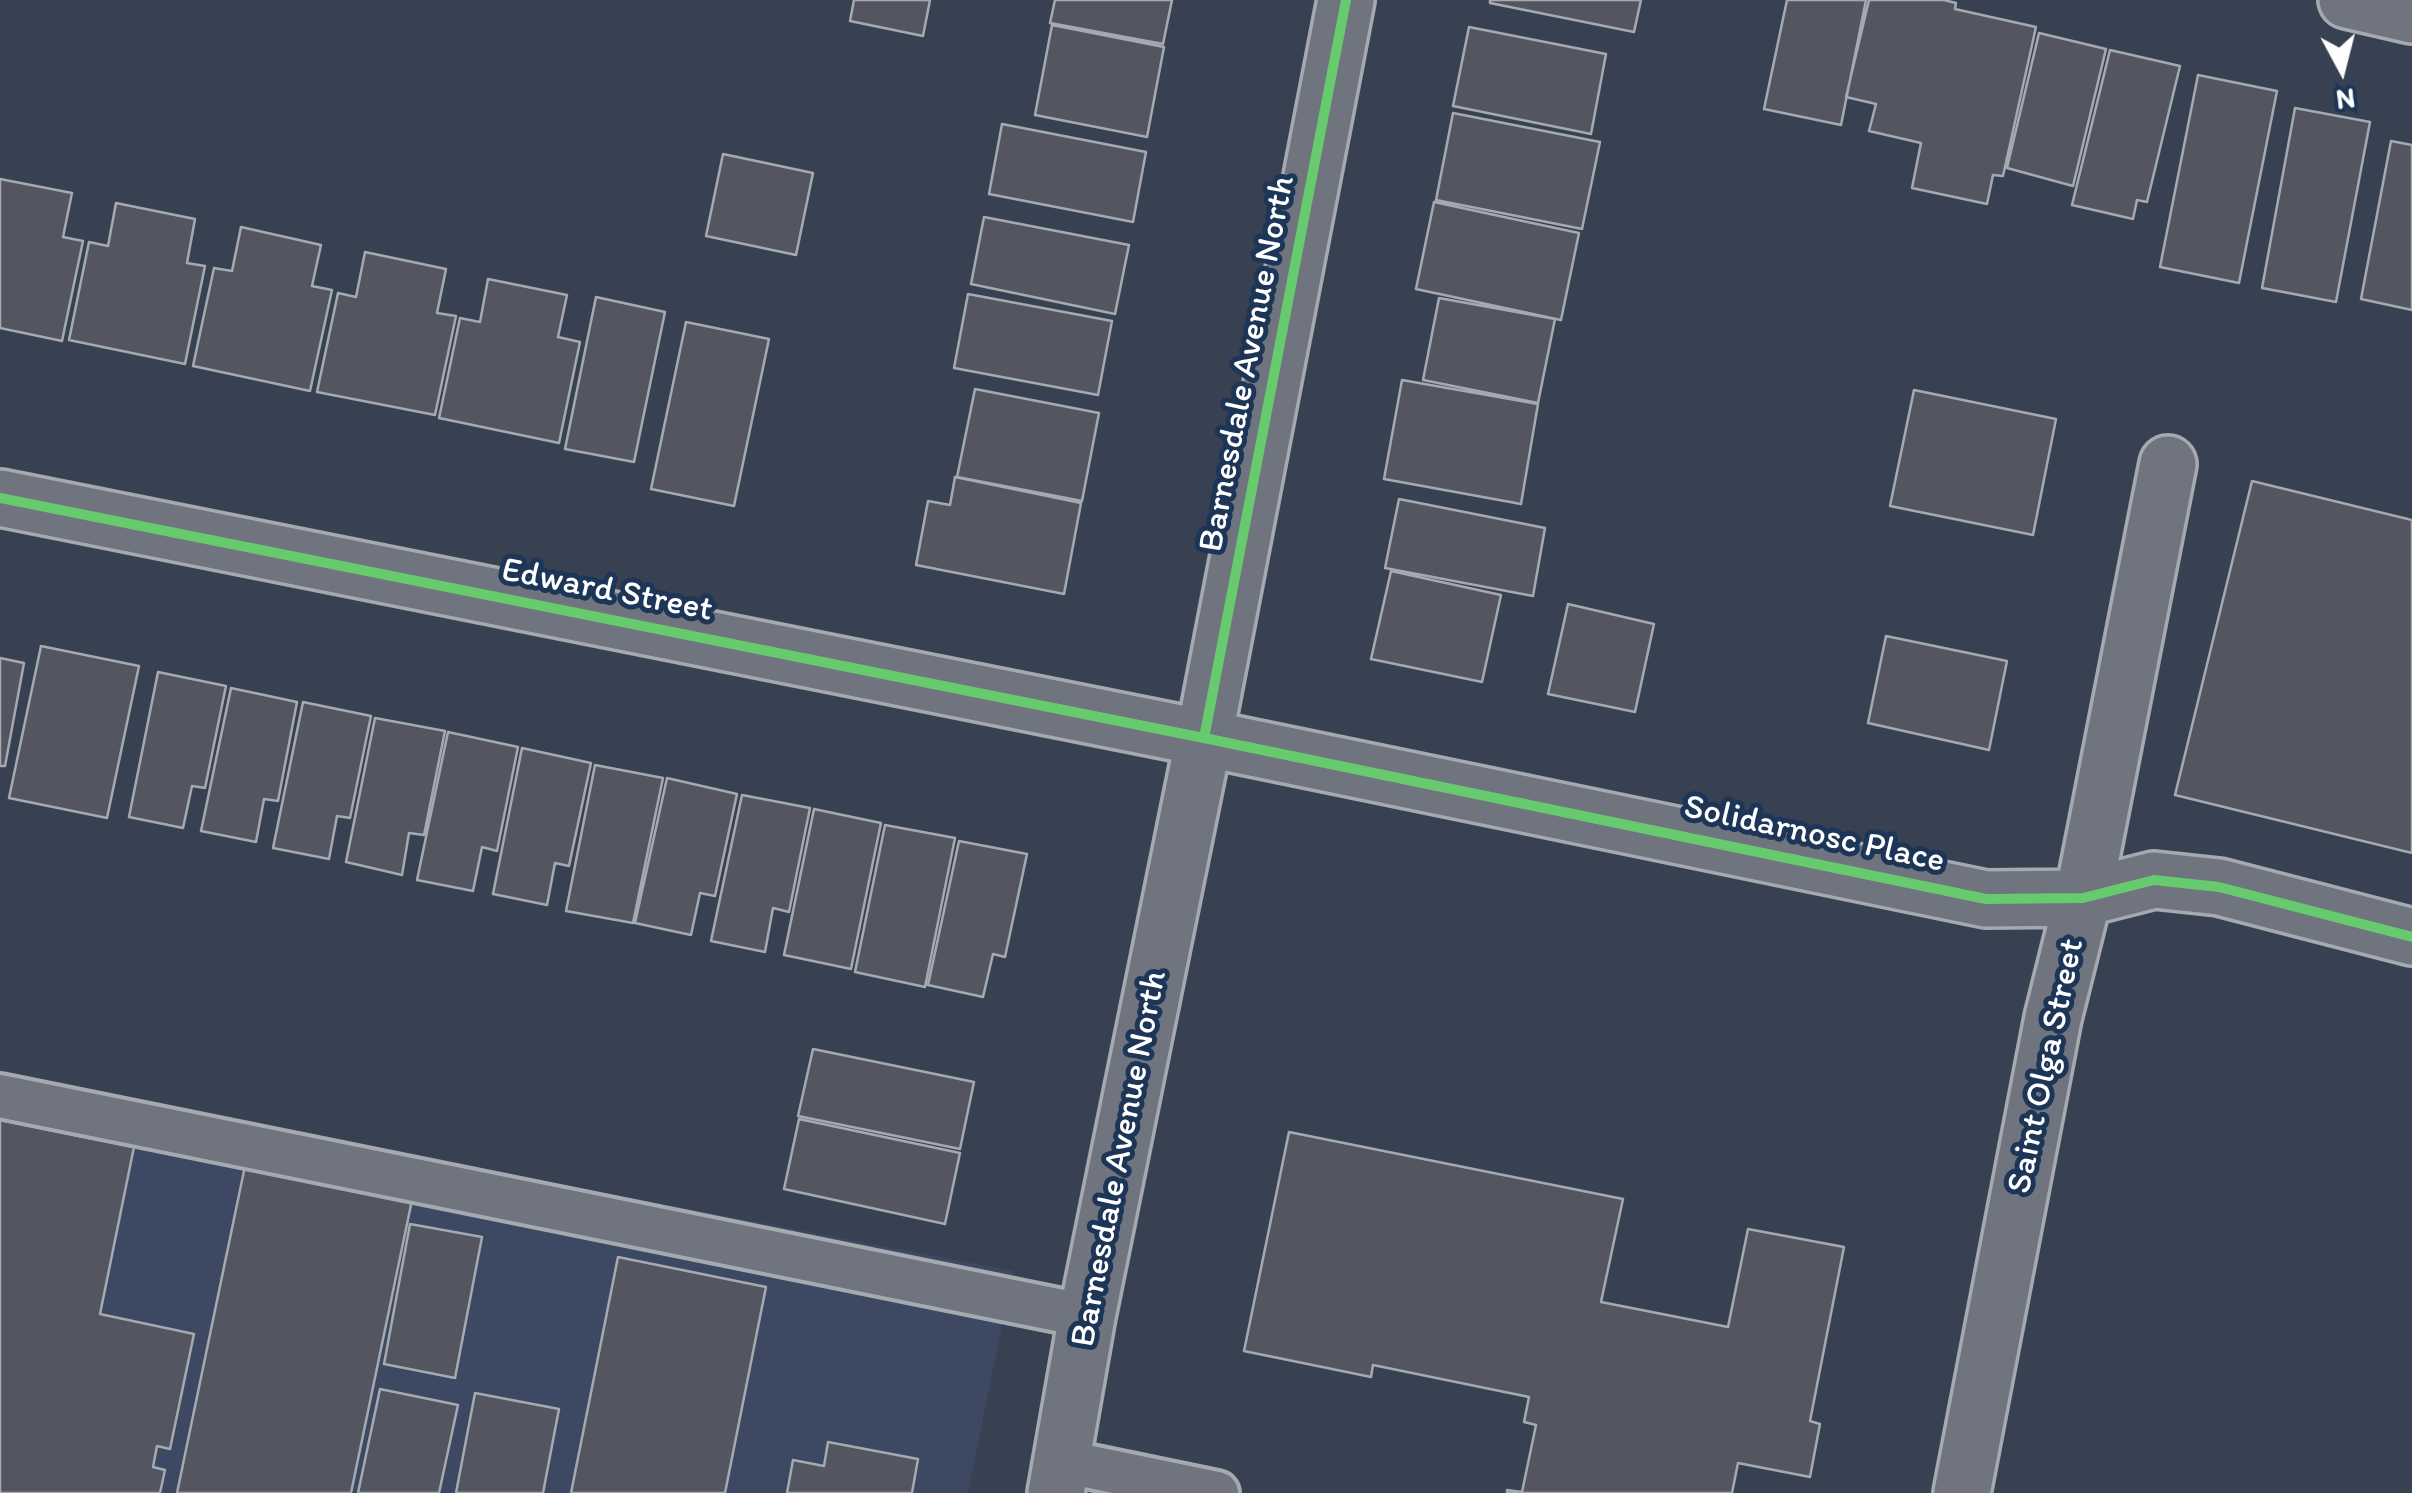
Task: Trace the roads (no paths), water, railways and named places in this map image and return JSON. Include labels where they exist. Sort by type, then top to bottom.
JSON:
[{"type":"street","name":"Barnesdale Avenue North","points":[[1059,1477],[1087,1316],[1204,738],[1346,0]]},
{"type":"street","points":[[2347,0],[2412,15]]},
{"type":"street","name":"Saint Olga Street","points":[[1962,1493],[2053,1018],[2083,898],[2168,464]]},
{"type":"street","name":"Edward Street","points":[[0,498],[1204,738]]},
{"type":"street","name":"Solidarnosc Place","points":[[1204,738],[1986,899],[2083,898],[2154,880],[2219,887],[2412,937]]},
{"type":"lane","points":[[0,1096],[1087,1316]]},
{"type":"lane","points":[[1059,1477],[1216,1493]]}]
